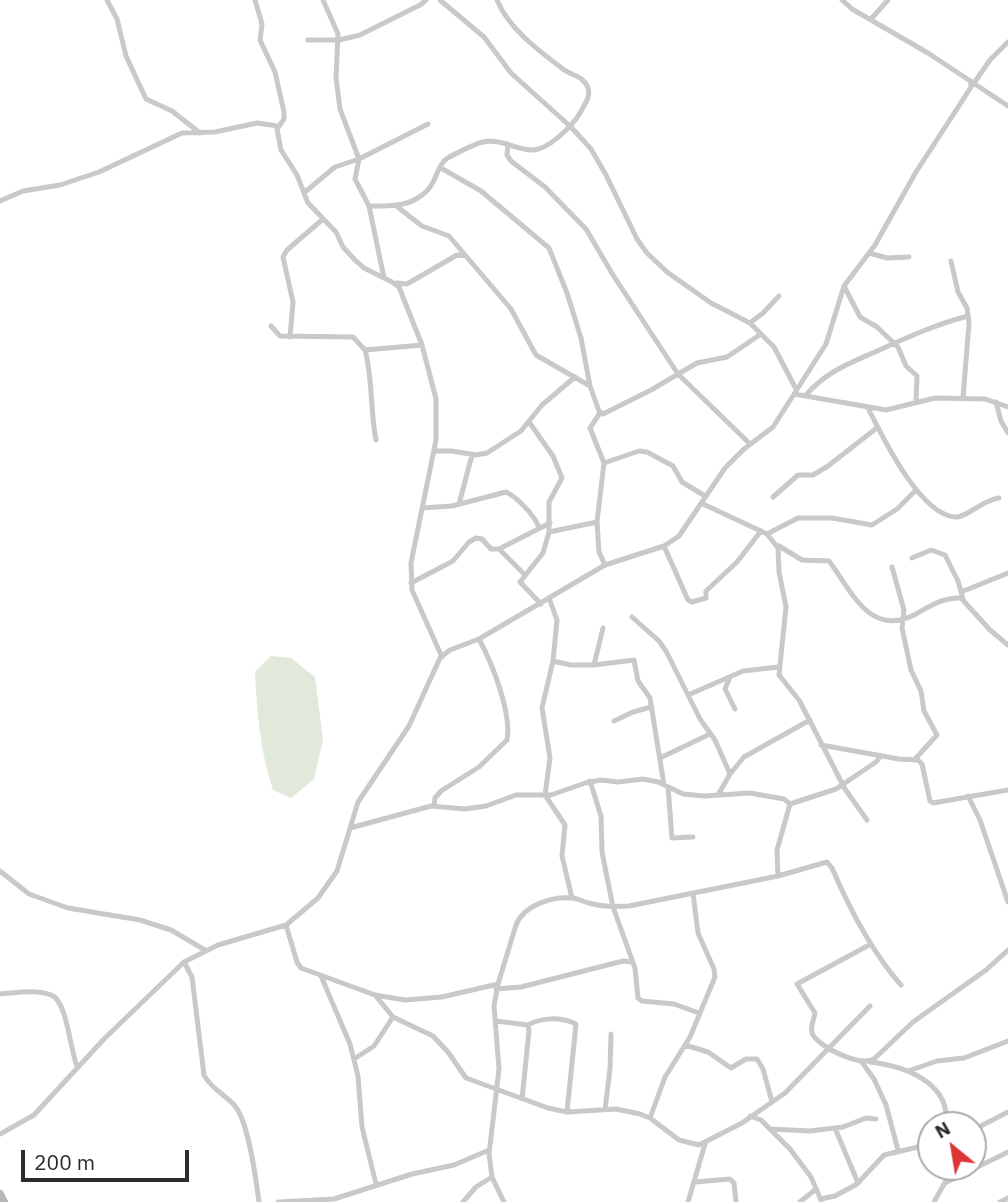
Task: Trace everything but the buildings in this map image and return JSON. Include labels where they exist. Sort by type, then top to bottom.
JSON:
[{"type":"street","points":[[107,0],[117,19],[126,56],[146,99],[172,111],[200,133]]},
{"type":"street","points":[[255,0],[262,24],[260,40],[275,72],[284,112],[284,119],[278,126],[281,150],[305,192],[308,203],[336,232],[343,247],[364,268],[392,282],[402,292],[422,345],[436,399],[435,451],[411,563],[411,583],[442,657]]},
{"type":"street","points":[[323,0],[337,28],[339,40],[336,78],[340,109],[359,159],[355,179],[369,206],[384,278]]},
{"type":"street","points":[[308,40],[339,40],[374,29],[426,0]]},
{"type":"street","points":[[440,0],[484,37],[511,73],[571,127],[597,159],[636,239],[648,254],[667,272],[710,303],[750,323],[774,347],[795,392],[891,410],[929,399],[963,398],[996,402],[1008,407]]},
{"type":"street","points":[[369,206],[395,205],[415,200],[435,182],[447,159],[483,142],[534,150],[571,127],[589,97],[587,85],[534,47],[504,13],[497,0]]},
{"type":"street","points":[[842,0],[852,9],[1007,104]]},
{"type":"street","points":[[871,19],[888,0]]},
{"type":"street","points":[[0,1134],[34,1115],[77,1066],[184,962],[205,950],[286,925],[318,898],[331,881],[342,856],[358,802],[409,726],[435,666],[442,657],[450,650],[479,639],[605,565],[664,546],[679,536],[725,468],[773,427],[826,344],[844,286],[869,253],[972,82],[1008,42]]},
{"type":"street","points":[[0,201],[23,191],[60,185],[100,172],[182,133],[200,133],[257,123],[278,126]]},
{"type":"street","points":[[305,192],[335,167],[359,159],[428,124]]},
{"type":"street","points":[[508,144],[507,155],[511,161],[545,187],[586,229],[678,374],[750,444]]},
{"type":"street","points":[[441,168],[481,191],[549,248],[572,308],[590,386],[600,412]]},
{"type":"street","points":[[395,205],[422,226],[449,236],[504,300],[536,355],[556,369],[590,386]]},
{"type":"street","points":[[290,338],[293,302],[283,257],[287,250],[323,219]]},
{"type":"street","points":[[869,253],[887,258],[909,257]]},
{"type":"street","points":[[402,292],[407,284],[453,256],[466,256]]},
{"type":"street","points":[[951,261],[958,292],[967,308],[968,316],[969,336],[963,398]]},
{"type":"street","points":[[392,282],[407,284]]},
{"type":"street","points":[[844,286],[861,319],[877,327],[894,342],[901,351],[906,366],[917,376],[916,402]]},
{"type":"street","points":[[750,323],[764,313],[779,296]]},
{"type":"street","points":[[805,396],[822,377],[929,327],[968,316]]},
{"type":"street","points":[[271,326],[278,336],[290,338],[356,339],[365,350],[373,395],[371,415],[376,440]]},
{"type":"street","points":[[600,412],[604,414],[615,409],[707,359],[727,357],[761,334]]},
{"type":"street","points":[[365,350],[422,345]]},
{"type":"street","points":[[435,451],[472,455],[492,450],[515,436],[542,405],[575,377]]},
{"type":"street","points":[[996,402],[1000,421],[1008,433]]},
{"type":"street","points":[[869,408],[905,476],[927,502],[954,517],[968,513],[986,500],[999,498]]},
{"type":"street","points":[[600,412],[590,428],[604,463],[597,522],[599,552],[605,565]]},
{"type":"street","points":[[528,422],[538,432],[562,476],[549,502],[550,523],[543,554],[520,584],[541,604]]},
{"type":"street","points":[[773,497],[798,475],[813,475],[878,428]]},
{"type":"street","points":[[604,463],[639,451],[647,452],[673,466],[682,482],[705,496]]},
{"type":"street","points":[[459,504],[472,455]]},
{"type":"street","points":[[664,546],[688,600],[692,602],[706,598],[706,591],[764,532],[799,518],[832,518],[872,525],[897,509],[916,490]]},
{"type":"street","points":[[422,508],[459,504],[507,493],[513,495],[517,502],[534,515],[539,527]]},
{"type":"street","points":[[701,503],[764,532],[776,544],[802,560],[829,561],[846,589],[874,616],[884,620],[904,619],[931,605],[962,596],[1008,573]]},
{"type":"street","points":[[549,531],[597,522]]},
{"type":"street","points":[[411,583],[453,561],[469,542],[476,538],[482,539],[491,549],[499,549],[550,523]]},
{"type":"street","points":[[776,544],[780,552],[779,572],[786,607],[778,667],[780,677],[799,700],[843,785],[867,820]]},
{"type":"street","points":[[499,549],[525,575]]},
{"type":"street","points":[[912,558],[931,550],[945,555],[962,596],[990,630],[1008,645]]},
{"type":"street","points":[[892,567],[904,619],[902,628],[911,670],[921,691],[924,711],[937,735],[915,759]]},
{"type":"street","points":[[549,598],[557,620],[553,661],[542,708],[550,758],[545,795],[565,825],[562,856],[572,898]]},
{"type":"street","points":[[632,617],[659,640],[730,774]]},
{"type":"street","points":[[594,666],[603,628]]},
{"type":"street","points":[[434,806],[435,798],[441,791],[474,771],[507,740],[506,719],[496,675],[479,639]]},
{"type":"street","points":[[553,661],[594,666],[632,659],[637,680],[649,694],[666,786],[672,838],[693,836]]},
{"type":"street","points":[[688,695],[748,670],[778,667]]},
{"type":"street","points":[[730,677],[725,689],[735,709]]},
{"type":"street","points":[[614,721],[633,712],[651,708]]},
{"type":"street","points":[[719,795],[730,774],[748,753],[810,720]]},
{"type":"street","points":[[660,758],[710,734]]},
{"type":"street","points":[[821,745],[915,759],[922,764],[931,803],[944,803],[1008,790]]},
{"type":"street","points":[[790,804],[843,785],[881,756]]},
{"type":"street","points":[[350,828],[434,806],[465,809],[486,806],[516,794],[545,795],[564,792],[590,781],[618,782],[640,779],[666,786],[677,793],[770,795],[787,800],[790,804]]},
{"type":"street","points":[[590,781],[601,816],[601,852],[613,907],[632,962],[640,1001],[674,1004],[699,1013]]},
{"type":"street","points":[[968,796],[977,813],[1008,902]]},
{"type":"street","points":[[778,876],[777,850],[790,804]]},
{"type":"street","points":[[504,1202],[492,1177],[489,1150],[499,1069],[494,1012],[497,986],[510,940],[523,912],[536,904],[572,898],[613,907],[778,876],[827,862],[870,944],[886,969],[901,985]]},
{"type":"street","points":[[998,870],[1008,869]]},
{"type":"street","points":[[0,871],[29,894],[68,908],[140,920],[171,930],[205,950]]},
{"type":"street","points":[[650,1118],[665,1077],[685,1045],[714,982],[715,974],[698,933],[693,893]]},
{"type":"street","points":[[286,925],[297,962],[303,969],[395,1000],[421,1000],[497,986],[522,986],[623,961],[632,962]]},
{"type":"street","points":[[870,944],[797,984],[815,1013],[811,1033],[829,1049],[861,1061],[907,1071],[925,1079],[940,1095],[946,1111]]},
{"type":"street","points":[[870,1062],[913,1022],[986,970],[1008,950]]},
{"type":"street","points":[[184,962],[192,977],[204,1075],[210,1084],[238,1109],[253,1160],[259,1202]]},
{"type":"street","points":[[321,976],[348,1037],[354,1059],[362,1127],[376,1184]]},
{"type":"street","points":[[0,994],[39,993],[56,998],[62,1007],[72,1055],[77,1066]]},
{"type":"street","points":[[375,995],[393,1017],[433,1036],[448,1052],[463,1075],[548,1108],[568,1112],[624,1110],[650,1118],[679,1140],[693,1144],[705,1144],[785,1093],[870,1006]]},
{"type":"street","points":[[354,1059],[374,1046],[393,1017]]},
{"type":"street","points":[[496,1021],[528,1025],[542,1019],[557,1019],[575,1023],[568,1112]]},
{"type":"street","points":[[522,1099],[528,1025]]},
{"type":"street","points":[[605,1110],[611,1034]]},
{"type":"street","points":[[907,1071],[937,1061],[964,1058],[1008,1041]]},
{"type":"street","points":[[685,1045],[708,1052],[731,1068],[746,1059],[757,1059],[763,1069],[772,1102]]},
{"type":"street","points":[[861,1061],[874,1079],[886,1105],[898,1150]]},
{"type":"street","points":[[987,1123],[1008,1112]]},
{"type":"street","points":[[750,1116],[761,1120],[807,1171],[821,1201],[858,1183],[880,1158],[898,1150],[917,1147]]},
{"type":"street","points":[[770,1129],[810,1131],[835,1128],[866,1118],[876,1119]]},
{"type":"street","points":[[835,1128],[858,1183]]},
{"type":"street","points":[[688,1202],[705,1144]]},
{"type":"street","points":[[278,1202],[334,1199],[376,1184],[449,1167],[489,1150]]},
{"type":"street","points":[[936,1201],[945,1183],[1008,1152]]},
{"type":"street","points":[[463,1202],[476,1187],[492,1177]]},
{"type":"street","points":[[695,1182],[732,1180],[736,1202]]},
{"type":"street","points":[[800,1202],[816,1189]]},
{"type":"street","points":[[1000,1202],[1008,1198]]},
{"type":"green space","points":[[271,656],[291,658],[315,677],[323,740],[314,779],[291,798],[273,790],[260,732],[255,672]]}]
